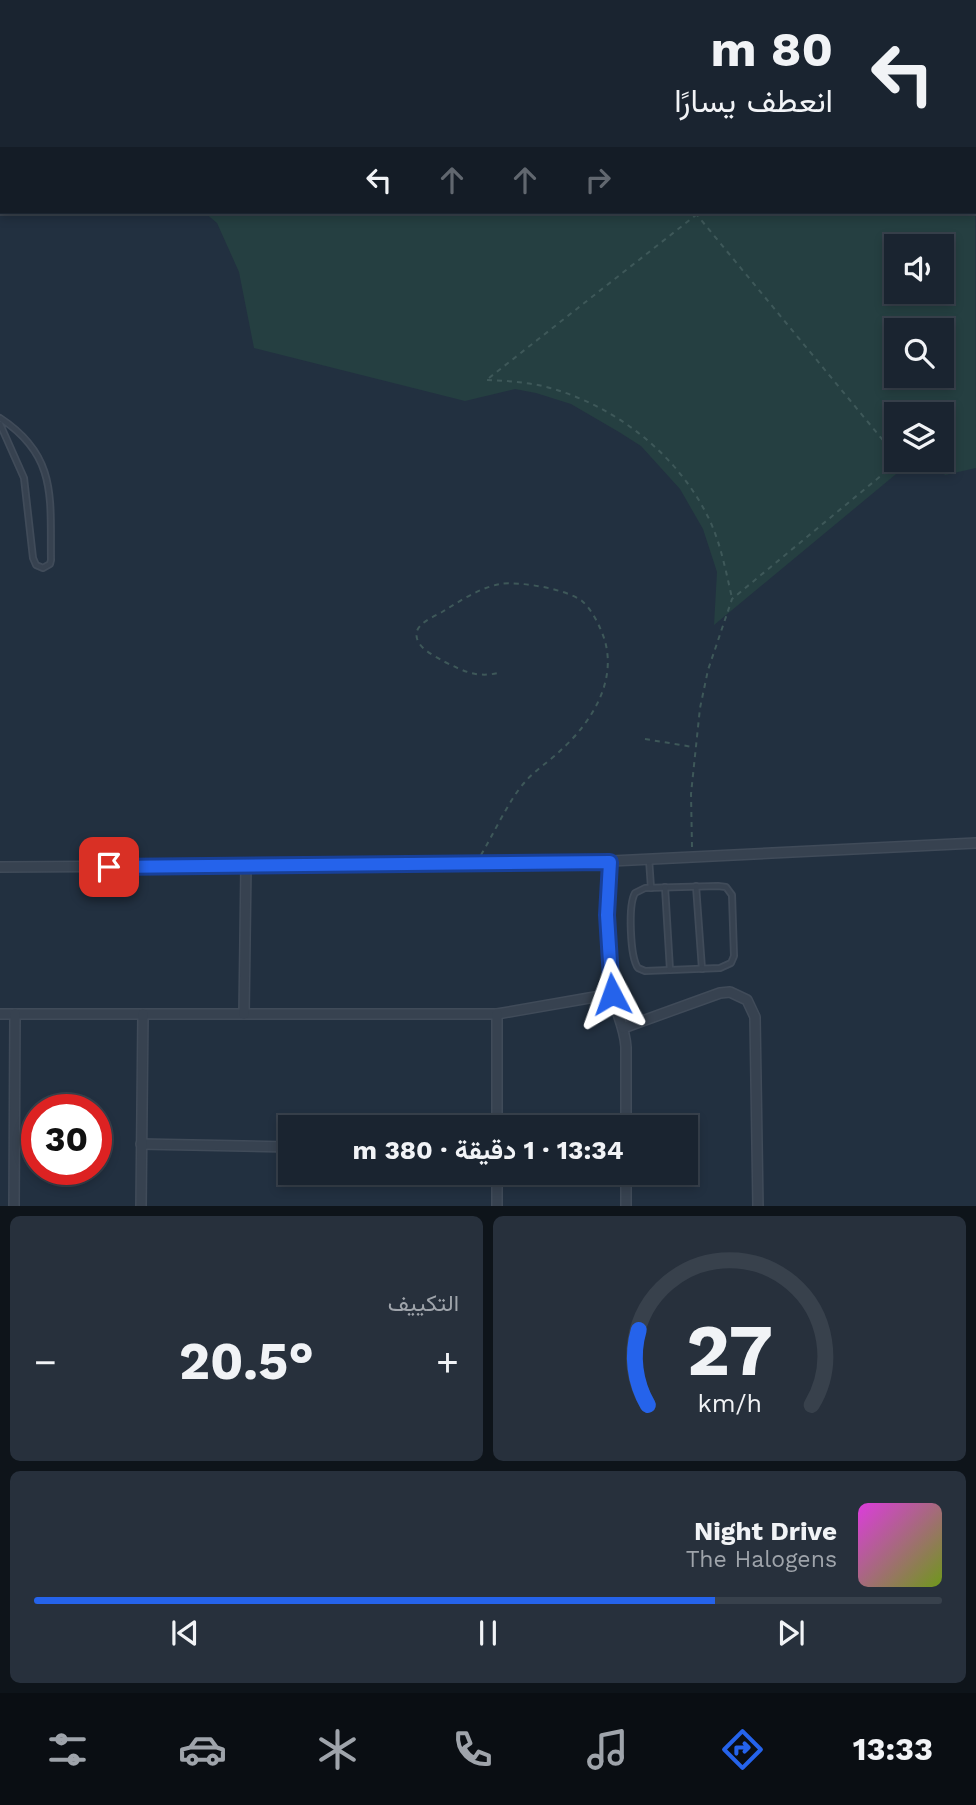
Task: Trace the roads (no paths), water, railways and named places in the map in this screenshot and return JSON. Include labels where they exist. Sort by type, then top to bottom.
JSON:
[{"type":"street","points":[[0,867],[610,862],[976,843]]},
{"type":"street","points":[[610,862],[607,915],[612,994],[626,1047],[626,1115]]},
{"type":"street","points":[[244,1014],[246,866]]},
{"type":"street","points":[[623,1028],[720,993],[730,992],[747,1000],[755,1017],[758,1206]]},
{"type":"street","points":[[0,1014],[497,1014],[612,994]]},
{"type":"street","points":[[14,1206],[15,1014]]},
{"type":"street","points":[[141,1206],[143,1014]]},
{"type":"street","points":[[497,1014],[497,1115]]},
{"type":"street","points":[[141,1144],[278,1147]]},
{"type":"street","points":[[497,1185],[497,1206]]},
{"type":"street","points":[[626,1185],[626,1206]]},
{"type":"lane","points":[[0,418],[17,429],[34,449],[44,468],[49,489],[51,560],[50,564],[43,568],[36,565],[33,558],[24,478],[0,424]]},
{"type":"lane","points":[[649,859],[652,888]]},
{"type":"lane","points":[[696,886],[702,969]]},
{"type":"lane","points":[[722,886],[728,889],[732,895],[733,960],[724,967],[641,970],[633,961],[631,900],[638,890],[665,887],[722,886]]},
{"type":"lane","points":[[665,887],[670,970]]}]
